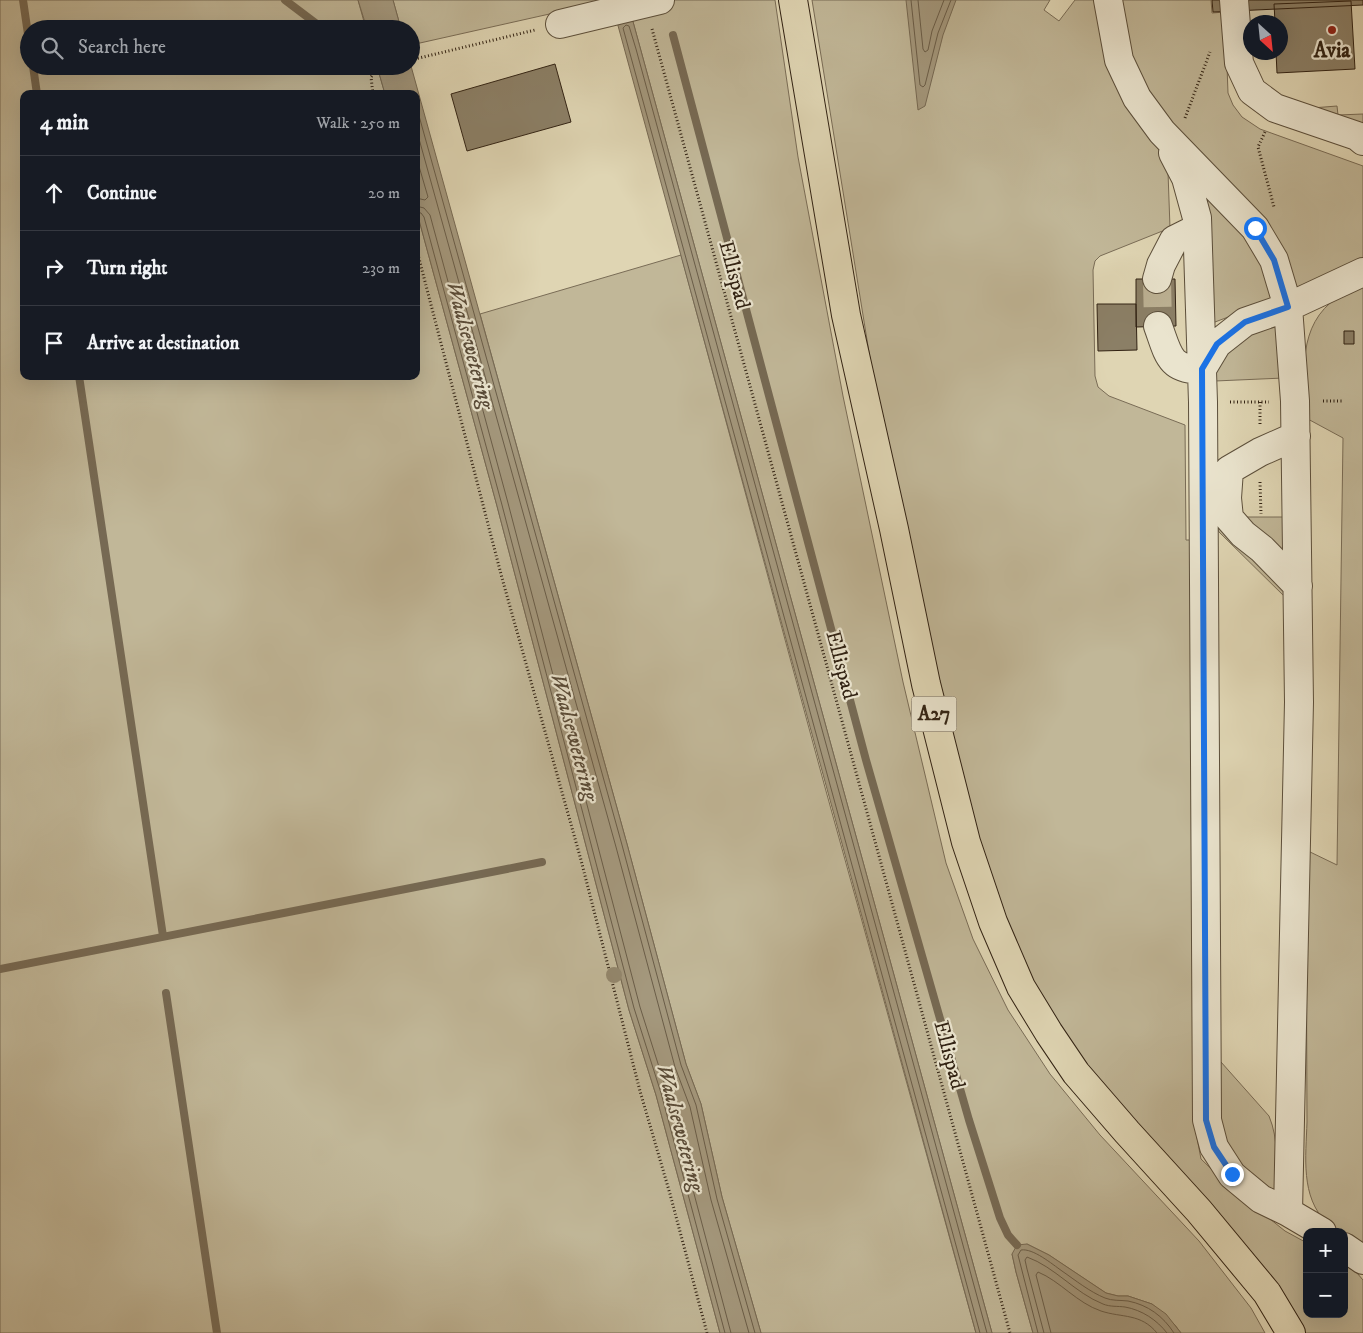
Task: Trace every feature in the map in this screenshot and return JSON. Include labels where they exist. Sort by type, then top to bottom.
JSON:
[{"type":"highway","name":"A27","points":[[793,0],[846,315],[894,529],[926,684],[966,842],[993,922],[1021,987],[1076,1073],[1199,1211],[1267,1293],[1290,1333]]},
{"type":"lane","points":[[1108,0],[1119,60],[1137,98],[1162,132],[1255,228],[1274,260],[1288,307],[1296,436],[1299,702],[1288,1212]]},
{"type":"lane","points":[[1234,0],[1239,63],[1252,92],[1275,108],[1357,136],[1363,141]]},
{"type":"lane","points":[[560,24],[654,2]]},
{"type":"lane","points":[[1162,132],[1186,178],[1197,218],[1202,369],[1206,1120],[1214,1147],[1232,1174],[1261,1199],[1315,1228]]},
{"type":"lane","points":[[1157,279],[1161,265],[1174,240],[1196,229]]},
{"type":"lane","points":[[1202,369],[1217,344],[1245,322],[1288,307],[1363,272]]},
{"type":"lane","points":[[1158,326],[1169,354],[1176,365],[1190,370],[1202,369]]},
{"type":"lane","points":[[1296,436],[1260,452],[1229,470],[1227,498],[1229,518],[1243,534],[1262,549],[1298,586]]},
{"type":"lane","points":[[1348,1250],[1363,1260]]},
{"type":"path","name":"Ellispad","points":[[654,2],[654,40],[1010,1333]]},
{"type":"path","points":[[420,57],[560,24]]},
{"type":"path","points":[[373,75],[371,77],[373,90]]},
{"type":"path","points":[[1275,108],[1258,147],[1275,214]]},
{"type":"path","points":[[420,262],[499,568],[578,850],[640,1091],[707,1333]]},
{"type":"path","points":[[1202,402],[1344,401]]},
{"type":"path","points":[[1260,402],[1262,549]]},
{"type":"shaded area","points":[[0,0],[358,0],[364,20],[20,20],[20,75],[380,75],[384,90],[20,90],[20,380],[420,380],[420,224],[497,506],[629,1010],[656,1095],[720,1333],[0,1333]]},
{"type":"shaded area","points":[[393,0],[612,0],[420,43],[420,20],[399,20]]},
{"type":"shaded area","points":[[641,0],[775,0],[798,157],[843,396],[903,682],[946,863],[973,939],[1008,1010],[1050,1074],[1100,1135],[1199,1241],[1251,1308],[1265,1333],[1181,1333],[1152,1304],[1128,1296],[1106,1293],[1049,1255],[1027,1244],[1012,1254],[1033,1333],[992,1333],[632,18]]},
{"type":"shaded area","points":[[812,0],[1050,0],[1044,10],[1059,21],[1075,0],[1099,0],[1151,136],[1168,172],[1170,228],[1100,256],[1095,261],[1093,270],[1095,376],[1098,387],[1109,396],[1185,425],[1186,540],[1195,540],[1194,1122],[1201,1159],[1230,1187],[1285,1231],[1303,1241],[1303,1318],[1348,1318],[1348,1267],[1357,1273],[1363,1280],[1363,1333],[1302,1333],[1076,1060],[1020,969],[960,785],[885,451]]},
{"type":"shaded area","points":[[1121,0],[1211,0],[1212,13],[1225,12],[1228,93],[1233,105],[1242,117],[1260,129],[1363,166],[1363,259],[1298,290],[1275,240],[1165,122],[1136,74]]},
{"type":"shaded area","points":[[1337,106],[1338,115],[1363,114],[1363,124],[1313,110],[1312,108]]},
{"type":"shaded area","points":[[1201,191],[1255,245],[1276,299],[1215,322],[1212,322]]},
{"type":"shaded area","points":[[681,255],[826,791],[976,1333],[761,1333],[722,1197],[701,1104],[686,1064],[480,314]]},
{"type":"shaded area","points":[[1363,287],[1363,1246],[1348,1238],[1348,1228],[1333,1228],[1318,1213],[1312,1201],[1306,1176],[1306,850],[1337,865],[1343,438],[1306,418],[1304,368],[1309,336],[1315,322],[1324,308],[1338,297]]},
{"type":"shaded area","points":[[1279,320],[1284,378],[1215,381],[1220,362],[1238,340],[1256,329]]},
{"type":"shaded area","points":[[1239,517],[1286,517],[1287,566]]},
{"type":"shaded area","points":[[1221,527],[1288,591],[1288,600],[1219,532],[1217,528]]},
{"type":"shaded area","points":[[1221,1062],[1269,1116],[1276,1152],[1276,1190],[1274,1193],[1240,1168],[1221,1141],[1215,1063]]},
{"type":"water","points":[[358,0],[393,0],[399,20],[364,20]]},
{"type":"water","points":[[906,0],[956,0],[943,35],[925,106],[918,110]]},
{"type":"water","points":[[632,18],[992,1333],[976,1333],[617,22]]},
{"type":"water","points":[[380,75],[413,75],[418,90],[384,90]]},
{"type":"water","name":"Waalsewetering","points":[[420,98],[627,844],[686,1064],[701,1104],[722,1197],[761,1333],[720,1333],[656,1095],[629,1010],[497,506],[420,224]]},
{"type":"water","points":[[1027,1244],[1049,1255],[1106,1293],[1128,1296],[1152,1304],[1166,1314],[1181,1333],[1033,1333],[1012,1254],[1017,1245]]},
{"type":"building","points":[[1212,0],[1363,0],[1363,5],[1213,12]]},
{"type":"building","points":[[1351,1],[1355,69],[1277,73],[1276,60],[1288,60],[1288,15],[1275,15],[1274,4]]},
{"type":"building","points":[[555,64],[571,122],[467,151],[451,94]]},
{"type":"building","points":[[1136,279],[1175,279],[1176,326],[1136,327]]},
{"type":"building","points":[[1097,304],[1136,304],[1137,350],[1098,351]]},
{"type":"building","points":[[1344,331],[1354,331],[1354,344],[1344,344]]},
{"type":"waterway","points":[[23,0],[26,20]]},
{"type":"waterway","points":[[285,0],[311,20]]},
{"type":"waterway","points":[[673,35],[866,760],[969,1120],[1000,1218],[1008,1235],[1017,1245]]},
{"type":"waterway","points":[[34,75],[36,90]]},
{"type":"waterway","points":[[80,380],[163,936]]},
{"type":"waterway","points":[[0,969],[542,862]]},
{"type":"waterway","points":[[166,993],[217,1333]]},
{"type":"tunnel","points":[[1157,279],[1158,326]]},
{"type":"place","name":"Avia","points":[[1332,30]]},
{"type":"route","points":[[1232,1174],[1214,1147],[1206,1120],[1202,369],[1217,344],[1245,322],[1288,307],[1274,260],[1255,228]]}]
